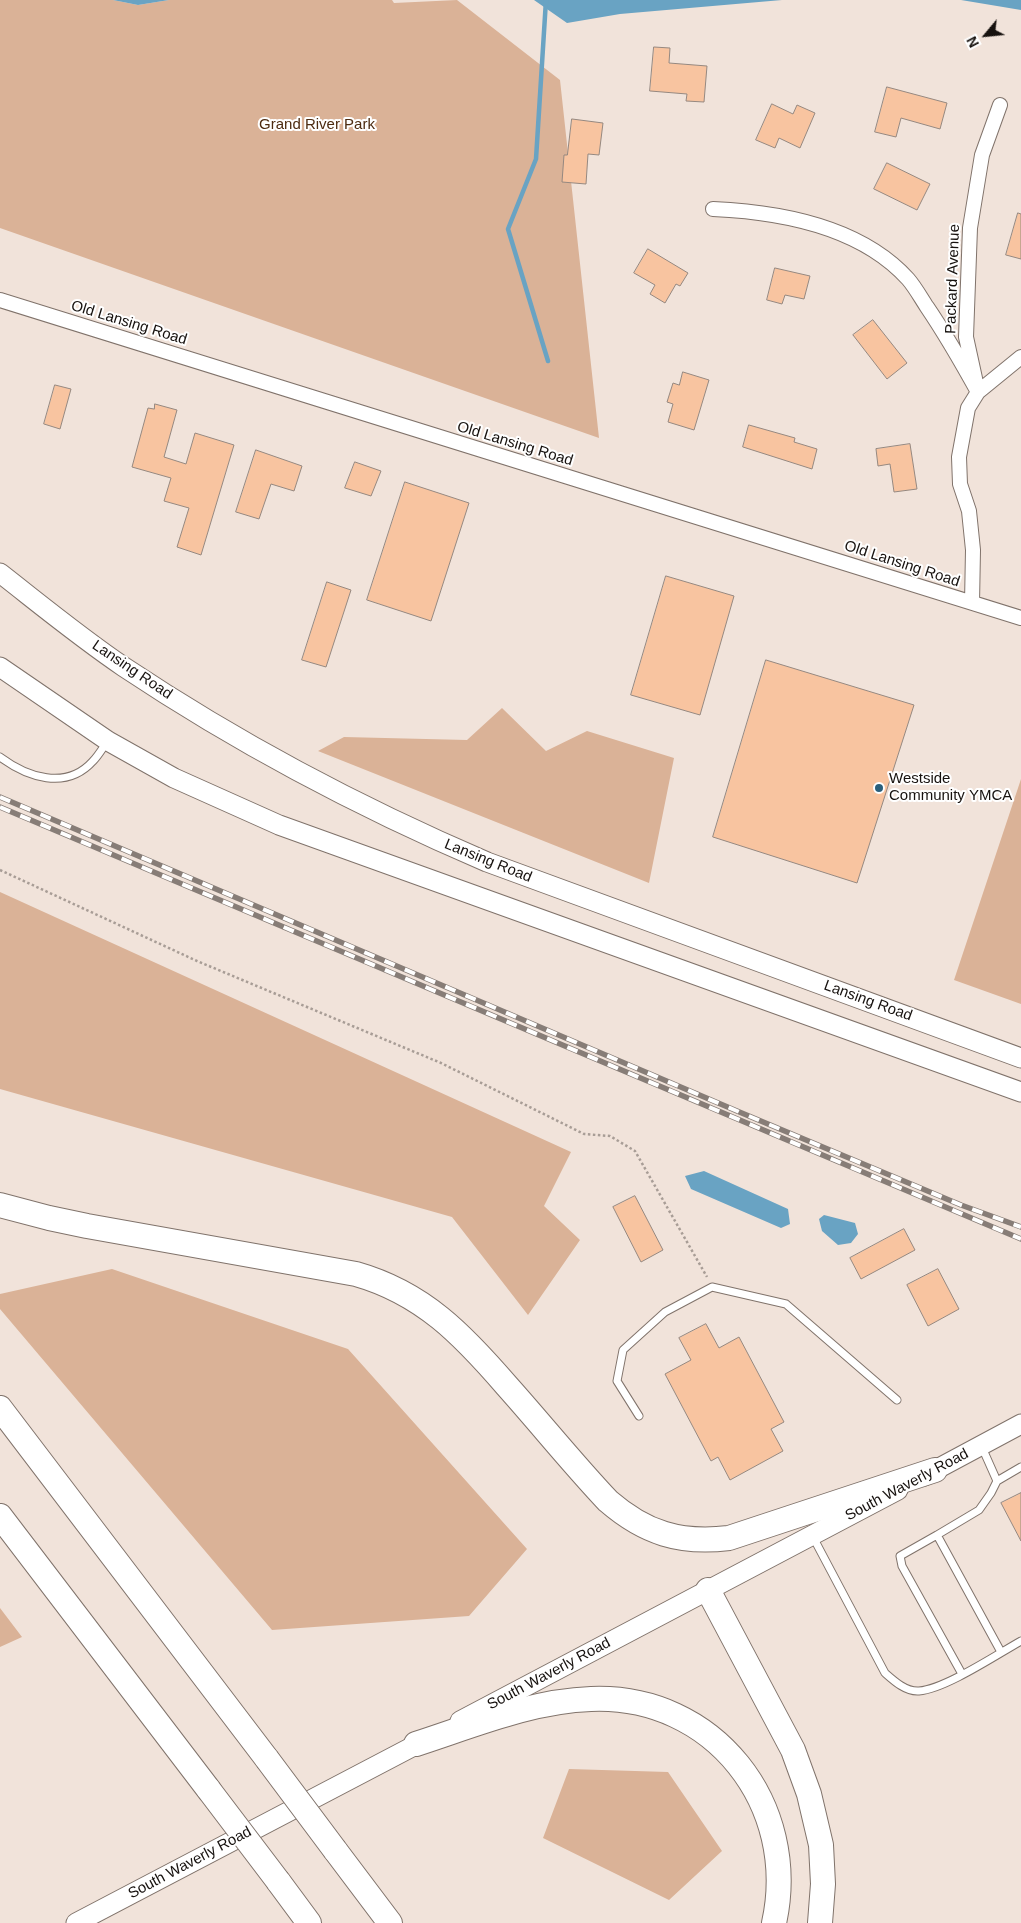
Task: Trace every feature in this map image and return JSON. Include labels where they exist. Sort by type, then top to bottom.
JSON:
[{"type":"highway","points":[[0,1205],[87,1226],[356,1274],[385,1283],[426,1306],[460,1333],[608,1501],[636,1523],[667,1536],[698,1540],[729,1538],[935,1470]]},
{"type":"highway","points":[[0,1408],[390,1923]]},
{"type":"highway","points":[[0,1516],[309,1923]]},
{"type":"highway","points":[[708,1590],[793,1750],[809,1794],[821,1845],[823,1884],[820,1923]]},
{"type":"highway","points":[[416,1744],[530,1709],[590,1699],[622,1700],[678,1716],[702,1730],[737,1762],[764,1805],[773,1828],[780,1882],[774,1923]]},
{"type":"highway","points":[[359,1882],[395,1923]]},
{"type":"main road","name":"Lansing Road","points":[[0,573],[122,666],[192,710],[311,778],[424,835],[496,865],[1021,1058]]},
{"type":"main road","points":[[0,667],[108,741],[174,778],[218,799],[329,845],[1021,1092]]},
{"type":"main road","name":"South Waverly Road","points":[[76,1923],[1021,1424]]},
{"type":"street","name":"Packard Avenue","points":[[978,392],[966,337],[970,228],[982,155],[1000,105]]},
{"type":"street","points":[[713,209],[743,210],[782,216],[820,226],[862,243],[887,260],[908,279],[950,341],[978,392]]},
{"type":"street","name":"Old Lansing Road","points":[[0,300],[1021,618]]},
{"type":"street","points":[[972,603],[973,550],[969,511],[960,484],[959,457],[968,408],[978,392],[1021,357]]},
{"type":"lane","points":[[0,758],[15,768],[36,777],[52,779],[72,776],[92,762],[108,741]]},
{"type":"lane","points":[[639,1416],[617,1381],[623,1350],[666,1312],[712,1287],[786,1304],[897,1400]]},
{"type":"lane","points":[[981,1445],[997,1480]]},
{"type":"lane","points":[[962,1674],[902,1566],[900,1556],[979,1510],[991,1493],[997,1480],[1021,1467]]},
{"type":"lane","points":[[937,1535],[1000,1652]]},
{"type":"lane","points":[[812,1536],[885,1674],[902,1687],[918,1691],[942,1684],[1021,1641]]},
{"type":"path","points":[[0,870],[197,961],[441,1063],[584,1134],[610,1136],[635,1151],[712,1287]]},
{"type":"green space","name":"Grand River Park","points":[[0,0],[113,0],[138,5],[169,0],[392,0],[394,3],[457,0],[560,80],[599,438],[0,228]]},
{"type":"green space","points":[[502,708],[546,751],[587,731],[674,758],[649,883],[318,751],[344,737],[467,740]]},
{"type":"green space","points":[[1021,779],[1021,1004],[954,980]]},
{"type":"green space","points":[[0,892],[571,1152],[544,1206],[580,1240],[528,1315],[452,1217],[0,1089]]},
{"type":"green space","points":[[112,1269],[348,1349],[527,1549],[469,1616],[272,1630],[0,1309],[0,1294]]},
{"type":"green space","points":[[0,1608],[22,1637],[0,1647]]},
{"type":"green space","points":[[569,1769],[668,1772],[722,1851],[669,1900],[543,1838]]},
{"type":"water","points":[[113,0],[169,0],[138,5]]},
{"type":"water","points":[[534,0],[782,0],[620,14],[567,23]]},
{"type":"water","points":[[961,0],[1021,0],[1021,10]]},
{"type":"water","points":[[704,1171],[788,1209],[790,1224],[781,1228],[691,1189],[685,1176]]},
{"type":"water","points":[[824,1215],[855,1223],[858,1234],[851,1243],[838,1245],[822,1231],[819,1219]]},
{"type":"building","points":[[654,47],[670,48],[669,63],[707,66],[704,102],[686,101],[687,94],[650,91]]},
{"type":"building","points":[[887,87],[947,103],[940,129],[901,118],[896,137],[875,132]]},
{"type":"building","points":[[772,104],[793,114],[797,105],[815,113],[800,148],[779,138],[775,148],[756,140]]},
{"type":"building","points":[[572,119],[603,123],[599,155],[588,154],[586,184],[562,182],[564,155],[567,155]]},
{"type":"building","points":[[887,163],[930,184],[917,210],[874,189]]},
{"type":"building","points":[[1018,213],[1021,214],[1021,259],[1006,255]]},
{"type":"building","points":[[648,249],[688,273],[680,286],[676,284],[665,303],[650,294],[655,285],[634,273]]},
{"type":"building","points":[[775,268],[810,276],[804,299],[785,295],[782,304],[767,300]]},
{"type":"building","points":[[873,320],[907,363],[887,379],[853,335]]},
{"type":"building","points":[[683,372],[709,380],[694,430],[668,422],[673,404],[667,402],[673,383],[679,385]]},
{"type":"building","points":[[55,385],[71,389],[60,429],[44,424]]},
{"type":"building","points":[[155,404],[177,410],[164,457],[186,464],[195,433],[234,445],[201,555],[177,547],[189,508],[164,501],[171,478],[132,467],[148,408],[154,409]]},
{"type":"building","points":[[749,425],[795,438],[794,442],[817,449],[812,469],[743,447]]},
{"type":"building","points":[[910,444],[917,489],[894,492],[890,464],[878,466],[876,449]]},
{"type":"building","points":[[256,450],[302,466],[294,491],[271,484],[259,519],[236,512]]},
{"type":"building","points":[[355,462],[381,471],[371,496],[345,488]]},
{"type":"building","points":[[405,482],[469,503],[431,621],[367,600]]},
{"type":"building","points":[[666,576],[734,596],[700,715],[631,695]]},
{"type":"building","points":[[327,582],[351,590],[326,667],[302,660]]},
{"type":"building","points":[[766,660],[914,705],[857,883],[713,837]]},
{"type":"building","points":[[635,1196],[663,1250],[641,1262],[613,1207]]},
{"type":"building","points":[[904,1229],[915,1250],[861,1279],[850,1258]]},
{"type":"building","points":[[938,1269],[959,1309],[928,1326],[907,1285]]},
{"type":"building","points":[[706,1324],[719,1348],[739,1337],[784,1422],[771,1429],[783,1451],[730,1480],[718,1457],[711,1461],[665,1374],[691,1360],[679,1338]]},
{"type":"building","points":[[1021,1493],[1021,1541],[1001,1503]]},
{"type":"waterway","points":[[546,0],[536,159],[508,229],[548,361]]},
{"type":"railway","points":[[0,797],[737,1111],[961,1205],[1021,1227]]},
{"type":"railway","points":[[0,807],[1021,1239]]},
{"type":"place","name":"Westside Community YMCA","points":[[879,788]]}]
